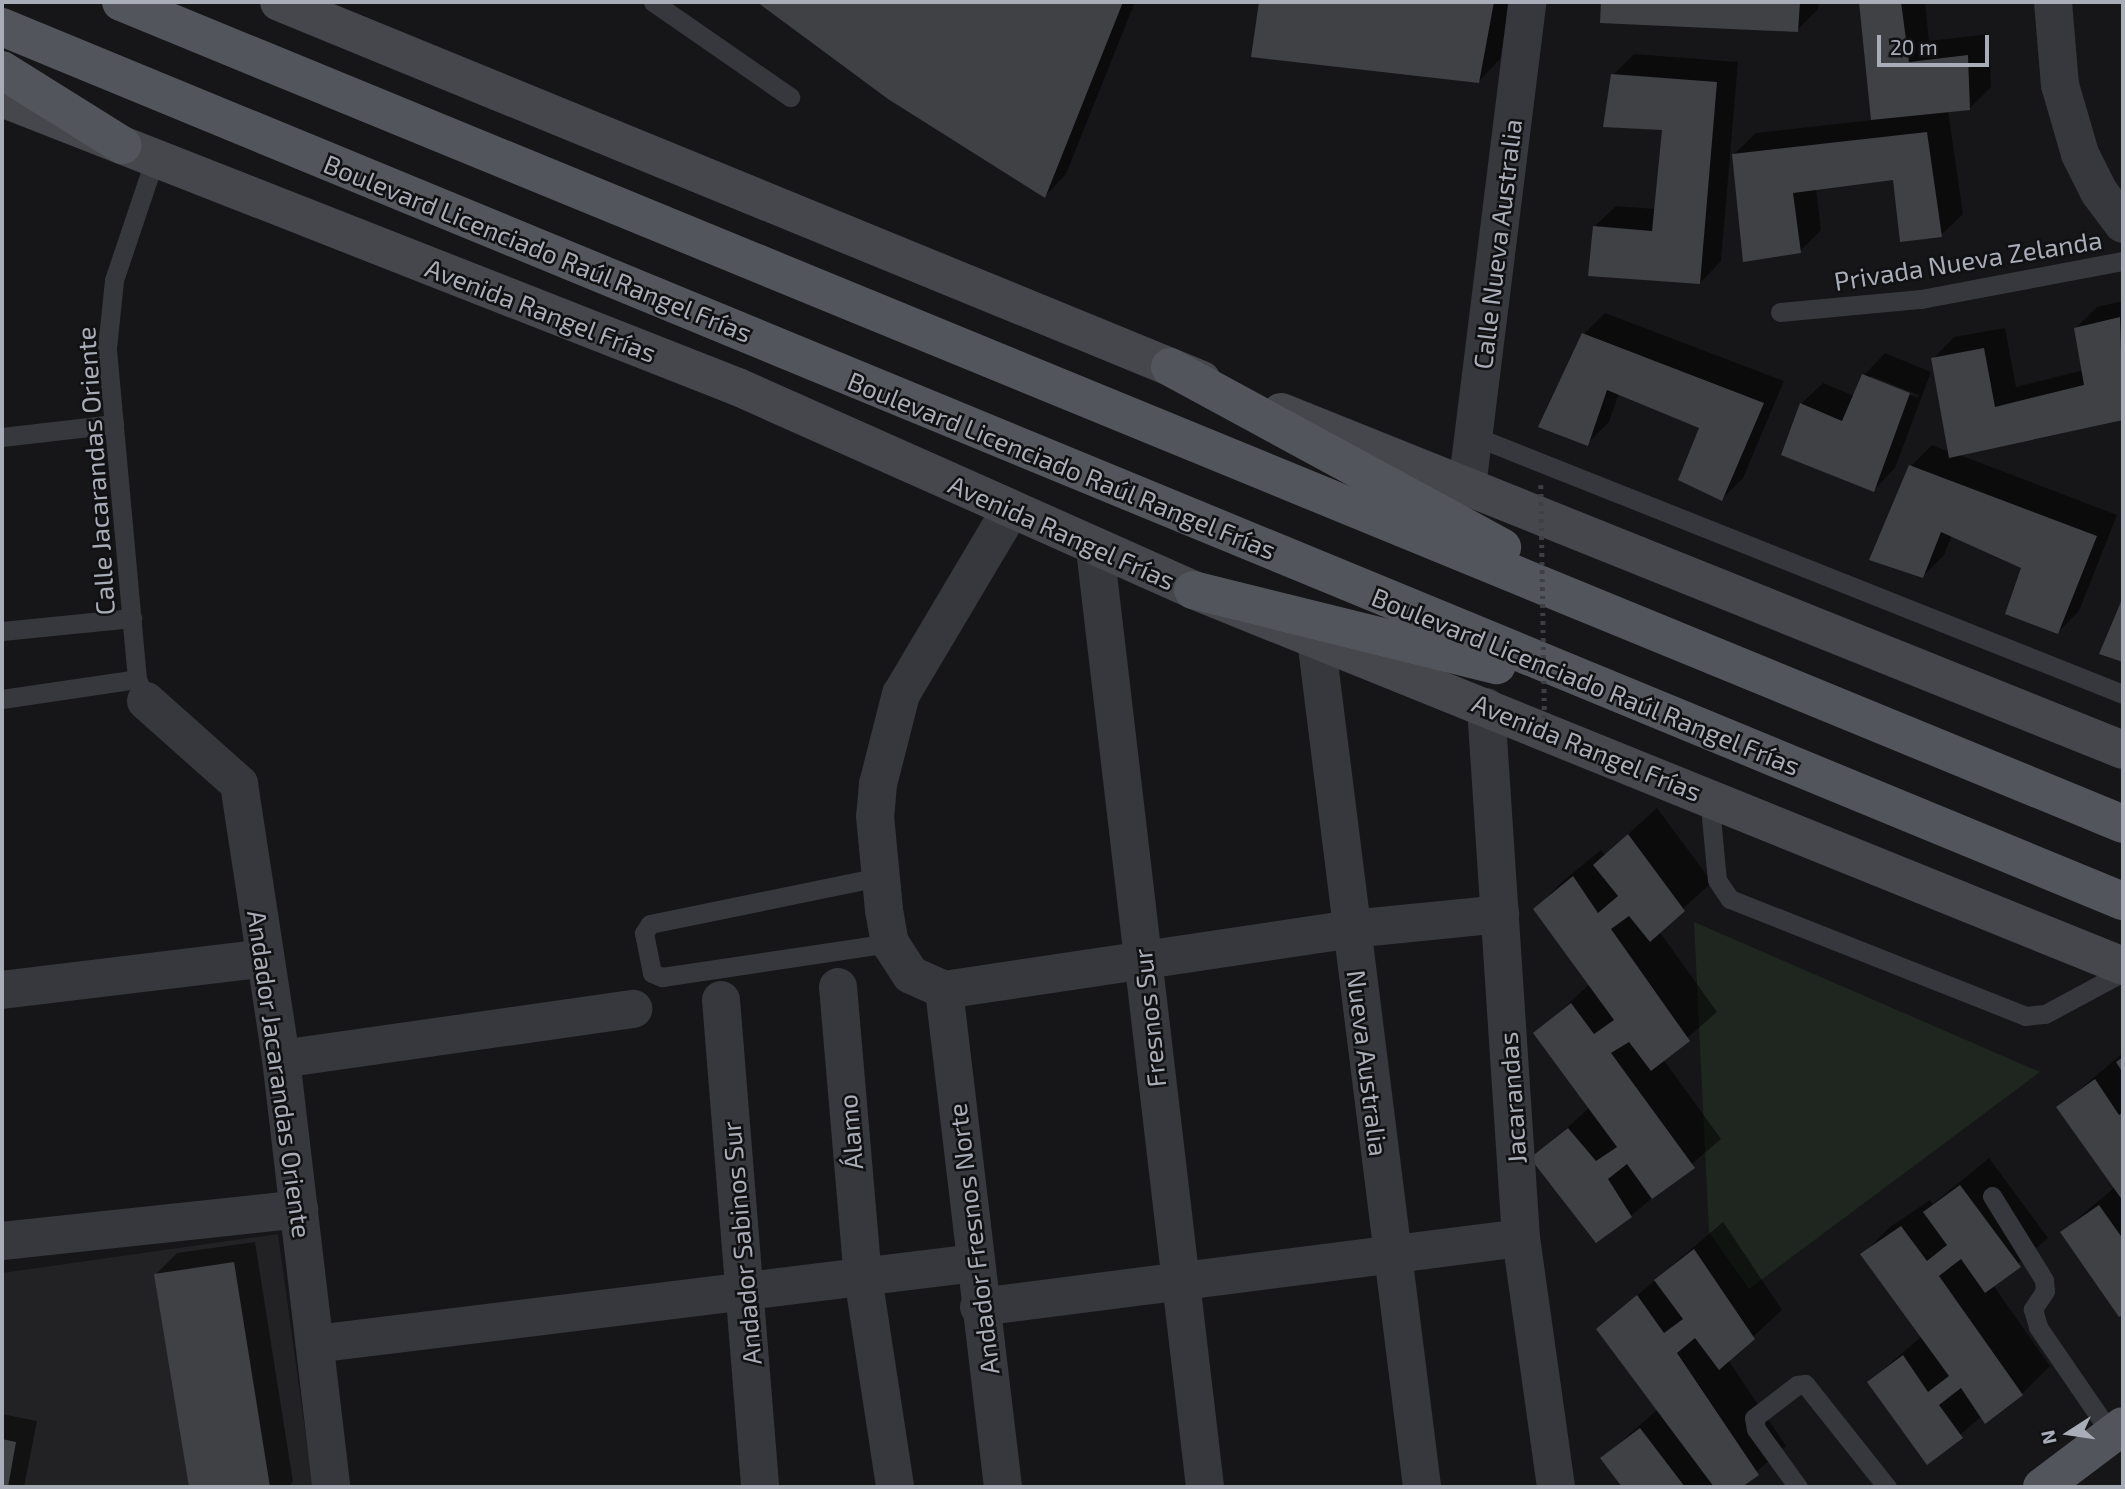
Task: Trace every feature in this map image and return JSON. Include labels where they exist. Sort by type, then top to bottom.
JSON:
[{"type":"main road","points":[[121,2],[2123,824]]},
{"type":"main road","points":[[279,2],[326,11],[1170,368],[2123,750]]},
{"type":"main road","name":"Boulevard Licenciado Raúl Rangel Frías","points":[[2,27],[2123,901]]},
{"type":"main road","points":[[2,70],[138,152]]},
{"type":"main road","name":"Avenida Rangel Frías","points":[[2,98],[738,387],[1095,549],[1193,590],[1709,796],[2123,966]]},
{"type":"main road","points":[[1170,368],[1683,644]]},
{"type":"main road","points":[[1193,590],[1622,696]]},
{"type":"main road","points":[[2042,1487],[2118,1431]]},
{"type":"street","name":"Calle Nueva Australia","points":[[1468,487],[1527,2]]},
{"type":"street","points":[[2053,2],[2060,85],[2080,153],[2099,192],[2123,224]]},
{"type":"street","points":[[1011,509],[901,694],[878,784],[874,816],[879,877],[890,943],[911,975],[944,990],[1351,929],[1500,914]]},
{"type":"street","name":"Fresnos Sur","points":[[1095,549],[1205,1487]]},
{"type":"street","name":"Nueva Australia","points":[[1316,639],[1422,1487]]},
{"type":"street","name":"Andador Jacarandas Oriente","points":[[142,690],[239,785],[281,1059],[331,1487]]},
{"type":"street","name":"Jacarandas","points":[[1486,707],[1521,1238],[1556,1487]]},
{"type":"street","points":[[2,990],[265,958]]},
{"type":"street","name":"Álamo","points":[[838,987],[863,1277]]},
{"type":"street","name":"Andador Fresnos Norte","points":[[944,990],[979,1307],[1003,1487]]},
{"type":"street","name":"Andador Sabinos Sur","points":[[721,1000],[760,1487]]},
{"type":"street","points":[[281,1059],[633,1009]]},
{"type":"street","points":[[2,1241],[299,1209]]},
{"type":"street","points":[[979,1307],[1521,1238]]},
{"type":"street","points":[[316,1344],[976,1263]]},
{"type":"street","points":[[863,1277],[895,1487]]},
{"type":"lane","points":[[653,2],[790,97]]},
{"type":"lane","name":"Calle Jacarandas Oriente","points":[[138,152],[109,312],[114,424],[132,618],[142,690]]},
{"type":"lane","name":"Privada Nueva Zelanda","points":[[1780,312],[1921,299],[2123,261]]},
{"type":"lane","points":[[2,437],[114,424]]},
{"type":"lane","points":[[1474,436],[2123,694]]},
{"type":"lane","points":[[2,631],[132,618]]},
{"type":"lane","points":[[2,699],[142,690]]},
{"type":"lane","points":[[1709,796],[1717,880],[1730,899],[2025,1016],[2045,1014],[2123,972]]},
{"type":"lane","points":[[879,877],[650,923],[644,933],[652,973],[662,977],[890,943]]},
{"type":"lane","points":[[1992,1196],[2044,1280],[2045,1291],[2033,1309],[2038,1327],[2118,1431]]},
{"type":"lane","points":[[1798,1487],[1756,1429],[1754,1418],[1797,1385],[1805,1384],[1887,1487]]},
{"type":"path","points":[[1541,485],[1545,745]]},
{"type":"shaded area","points":[[1694,922],[2040,1072],[1749,1289],[1709,1232]]},
{"type":"shaded area","points":[[278,1234],[313,1487],[2,1487],[2,1273]]},
{"type":"building","points":[[757,2],[1123,2],[1045,198],[888,99]]},
{"type":"building","points":[[1259,2],[1494,2],[1479,83],[1251,57]]},
{"type":"building","points":[[1601,2],[1800,2],[1798,32],[1600,23]]},
{"type":"building","points":[[1859,2],[1901,2],[1909,62],[1968,55],[1970,110],[1871,120]]},
{"type":"building","points":[[1611,74],[1717,82],[1700,284],[1588,276],[1593,226],[1652,231],[1662,130],[1603,127]]},
{"type":"building","points":[[1927,132],[1942,237],[1900,242],[1893,180],[1793,193],[1801,253],[1743,262],[1732,154]]},
{"type":"building","points":[[2120,317],[2123,420],[1949,458],[1931,358],[1984,348],[1995,407],[2084,385],[2074,328]]},
{"type":"building","points":[[1582,333],[1764,403],[1722,501],[1678,480],[1699,428],[1607,390],[1588,446],[1538,427]]},
{"type":"building","points":[[1862,374],[1910,393],[1874,492],[1781,455],[1800,403],[1842,421]]},
{"type":"building","points":[[1909,465],[2097,536],[2058,634],[2005,614],[2021,568],[1941,532],[1923,578],[1869,560]]},
{"type":"building","points":[[2123,597],[2123,662],[2099,654]]},
{"type":"building","points":[[1628,834],[1685,911],[1650,942],[1629,916],[1611,929],[1690,1041],[1651,1071],[1629,1042],[1611,1053],[1695,1168],[1652,1199],[1627,1164],[1608,1179],[1632,1217],[1596,1243],[1530,1158],[1568,1128],[1596,1161],[1617,1147],[1533,1033],[1571,1003],[1594,1034],[1614,1020],[1533,909],[1573,876],[1598,913],[1618,896],[1593,865]]},
{"type":"building","points":[[2123,1057],[2123,1073],[2116,1062]]},
{"type":"building","points":[[2095,1079],[2119,1115],[2123,1112],[2123,1201],[2056,1107]]},
{"type":"building","points":[[1960,1185],[2021,1267],[1985,1293],[1961,1259],[1939,1276],[2023,1395],[1985,1424],[1961,1388],[1939,1405],[1963,1438],[1927,1465],[1867,1382],[1903,1355],[1928,1392],[1949,1376],[1860,1254],[1901,1226],[1927,1261],[1947,1245],[1923,1212]]},
{"type":"building","points":[[2099,1205],[2123,1239],[2123,1315],[2119,1317],[2060,1232]]},
{"type":"building","points":[[1694,1249],[1755,1339],[1719,1370],[1695,1338],[1677,1353],[1759,1475],[1742,1487],[1714,1487],[1596,1329],[1637,1295],[1664,1333],[1683,1319],[1654,1280]]},
{"type":"building","points":[[234,1262],[270,1487],[189,1487],[154,1274]]},
{"type":"building","points":[[1640,1428],[1685,1487],[1622,1487],[1600,1458]]},
{"type":"building","points":[[2,1439],[16,1442],[8,1487],[2,1487]]}]
